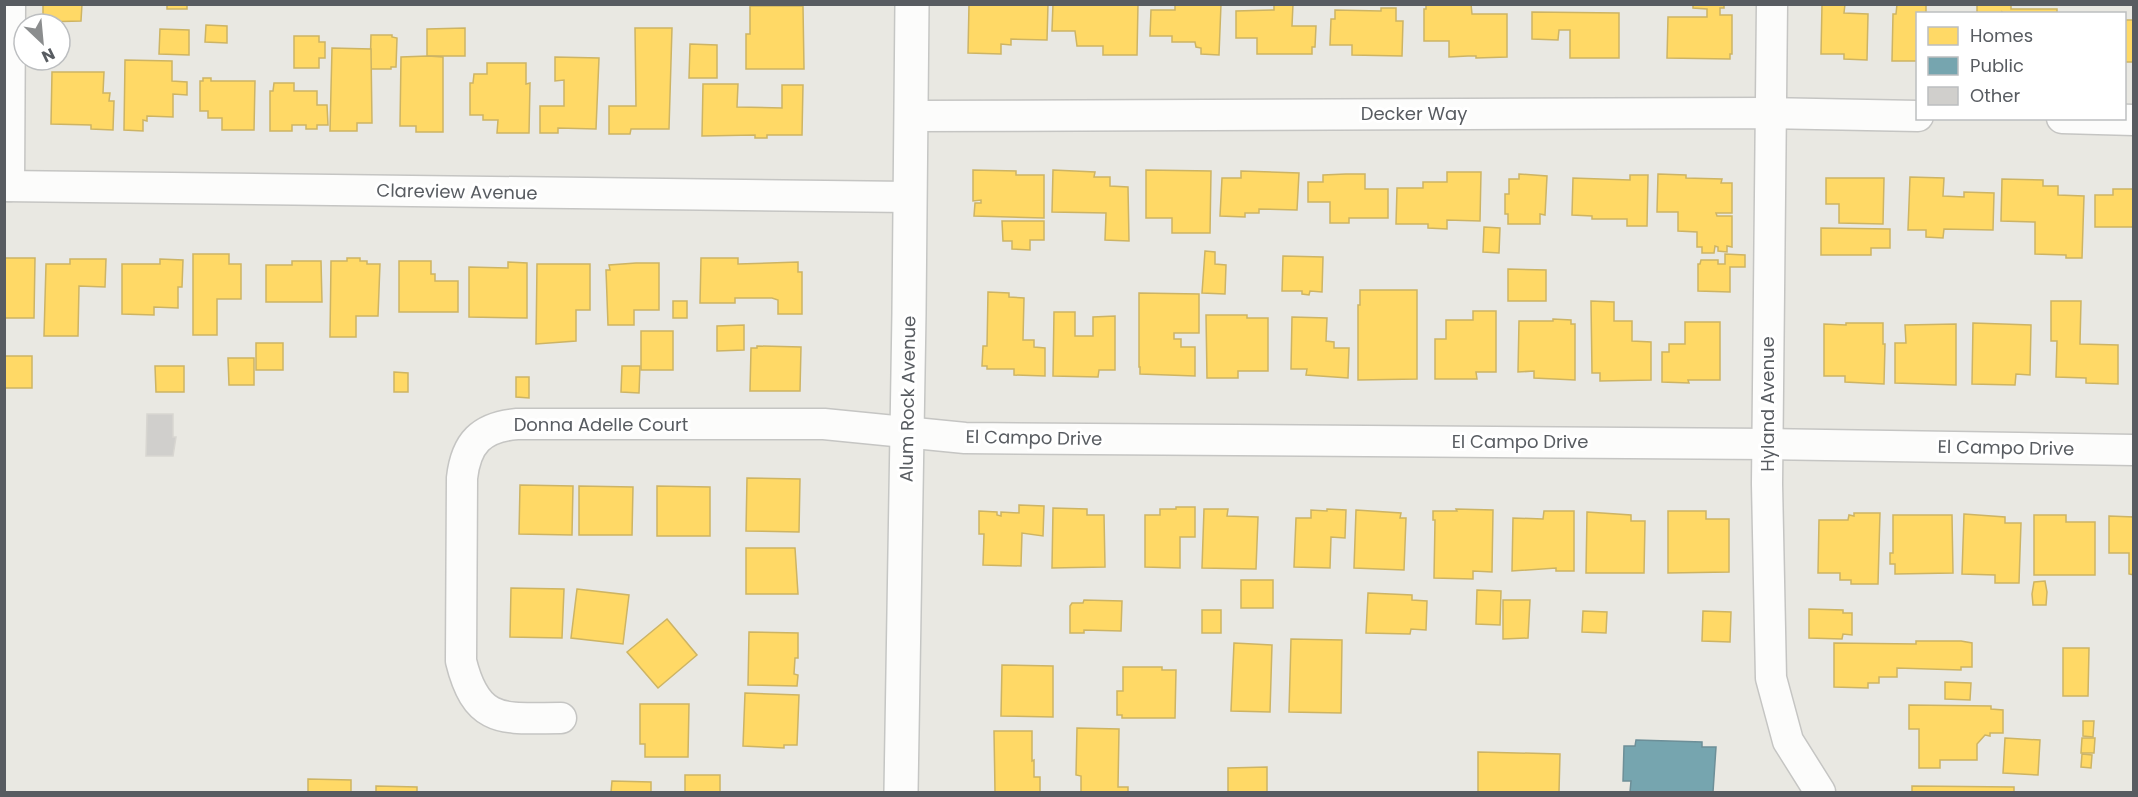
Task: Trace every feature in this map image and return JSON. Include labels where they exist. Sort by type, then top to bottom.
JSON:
[{"type":"main road","name":"Alum Rock Avenue","points":[[901,792],[912,4]]},
{"type":"street","points":[[7,186],[10,4]]},
{"type":"street","name":"Hyland Avenue","points":[[1772,4],[1768,444],[1771,678],[1788,741],[1820,792]]},
{"type":"street","name":"Decker Way","points":[[911,116],[1770,113],[1916,116]]},
{"type":"street","name":"Clareview Avenue","points":[[7,186],[909,198]]},
{"type":"street","name":"Donna Adelle Court","points":[[561,718],[510,718],[493,713],[476,700],[466,682],[461,661],[462,478],[464,461],[471,445],[484,433],[500,425],[517,424],[824,424],[907,433]]},
{"type":"street","name":"El Campo Drive","points":[[907,433],[965,438],[1768,444],[2133,450]]},
{"type":"building: Homes","points":[[43,4],[82,4],[81,21],[72,21],[72,12],[43,12]]},
{"type":"building: Homes","points":[[167,4],[187,4],[187,9],[167,9]]},
{"type":"building: Homes","points":[[969,4],[1048,4],[1047,40],[1011,39],[1011,45],[1001,44],[1001,54],[968,53]]},
{"type":"building: Homes","points":[[1053,4],[1138,4],[1137,55],[1103,55],[1103,46],[1077,46],[1075,31],[1052,31]]},
{"type":"building: Homes","points":[[1175,4],[1221,4],[1219,55],[1201,54],[1201,48],[1196,47],[1195,42],[1172,42],[1172,36],[1150,36],[1151,10],[1175,10]]},
{"type":"building: Homes","points":[[1274,4],[1293,4],[1292,26],[1316,26],[1315,47],[1312,47],[1312,54],[1257,54],[1257,38],[1236,38],[1236,11],[1274,10]]},
{"type":"building: Homes","points":[[1426,4],[1471,4],[1472,14],[1507,14],[1507,57],[1449,57],[1449,41],[1424,41]]},
{"type":"building: Homes","points":[[1693,4],[1724,4],[1724,8],[1720,8],[1720,15],[1732,15],[1730,59],[1667,58],[1668,17],[1707,17],[1707,9],[1693,8]]},
{"type":"building: Homes","points":[[1822,4],[1845,4],[1844,13],[1868,14],[1867,60],[1844,59],[1844,54],[1821,54]]},
{"type":"building: Homes","points":[[1897,4],[1926,4],[1926,12],[1916,12],[1916,61],[1892,61],[1893,14],[1896,14]]},
{"type":"building: Homes","points":[[1977,4],[2011,4],[2011,9],[2057,9],[2057,12],[1977,12]]},
{"type":"building: Homes","points":[[750,6],[803,6],[804,69],[746,69],[746,34],[750,34]]},
{"type":"building: Homes","points":[[1381,8],[1396,8],[1396,21],[1403,21],[1402,56],[1352,55],[1352,45],[1330,45],[1331,19],[1335,19],[1335,10],[1381,11]]},
{"type":"building: Homes","points":[[1532,12],[1619,13],[1619,58],[1570,58],[1570,30],[1559,30],[1558,40],[1532,39]]},
{"type":"building: Homes","points":[[2126,20],[2134,20],[2134,62],[2126,62]]},
{"type":"building: Homes","points":[[206,25],[227,26],[227,43],[205,42]]},
{"type":"building: Homes","points":[[465,28],[465,56],[427,56],[427,29]]},
{"type":"building: Homes","points":[[635,28],[672,28],[669,129],[631,129],[630,134],[609,134],[609,106],[636,106]]},
{"type":"building: Homes","points":[[160,29],[189,30],[189,55],[159,54]]},
{"type":"building: Homes","points":[[371,35],[392,35],[397,38],[396,67],[370,69]]},
{"type":"building: Homes","points":[[294,36],[319,36],[319,42],[325,42],[325,58],[319,58],[319,68],[294,68]]},
{"type":"building: Homes","points":[[690,44],[717,45],[717,78],[689,78]]},
{"type":"building: Homes","points":[[332,48],[371,49],[372,123],[357,123],[357,131],[330,131]]},
{"type":"building: Homes","points":[[401,57],[443,57],[443,132],[416,132],[416,126],[400,126]]},
{"type":"building: Homes","points":[[555,57],[599,58],[596,129],[558,128],[558,133],[540,133],[540,106],[564,106],[564,80],[555,81]]},
{"type":"building: Homes","points":[[125,60],[172,61],[172,81],[187,82],[187,95],[173,94],[173,117],[147,116],[147,121],[143,120],[143,131],[124,130]]},
{"type":"building: Homes","points":[[487,63],[526,63],[526,84],[530,83],[529,133],[497,133],[498,120],[483,120],[483,115],[470,115],[470,83],[473,83],[474,74],[487,74]]},
{"type":"building: Homes","points":[[52,72],[104,72],[103,93],[110,93],[109,101],[114,101],[113,130],[91,129],[91,125],[51,124]]},
{"type":"building: Homes","points":[[203,78],[211,78],[211,81],[255,81],[254,130],[222,130],[222,118],[208,118],[208,111],[200,111],[200,81],[203,81]]},
{"type":"building: Homes","points":[[274,83],[294,83],[294,91],[317,91],[317,105],[327,105],[328,125],[317,125],[317,129],[306,129],[306,125],[292,125],[292,131],[270,131],[270,91],[273,91]]},
{"type":"building: Homes","points":[[703,84],[738,84],[737,107],[782,108],[782,85],[803,85],[802,135],[767,135],[767,138],[755,138],[755,135],[702,136]]},
{"type":"building: Homes","points":[[973,170],[1016,171],[1016,175],[1044,175],[1044,218],[974,216],[975,203],[981,203],[981,200],[973,201]]},
{"type":"building: Homes","points":[[1053,170],[1095,172],[1094,177],[1110,177],[1110,186],[1128,187],[1129,241],[1105,240],[1106,213],[1052,212]]},
{"type":"building: Homes","points":[[1146,170],[1211,171],[1210,233],[1172,233],[1172,218],[1146,218]]},
{"type":"building: Homes","points":[[1241,171],[1299,173],[1297,210],[1259,209],[1259,213],[1245,213],[1245,217],[1220,216],[1222,178],[1241,178]]},
{"type":"building: Homes","points":[[1447,172],[1481,172],[1480,221],[1447,220],[1447,229],[1428,228],[1428,224],[1396,224],[1397,188],[1423,188],[1423,182],[1447,182]]},
{"type":"building: Homes","points":[[1365,174],[1365,189],[1388,189],[1388,218],[1349,218],[1349,223],[1330,223],[1330,202],[1308,202],[1308,182],[1323,182],[1323,175]]},
{"type":"building: Homes","points":[[1519,174],[1547,176],[1545,215],[1540,214],[1540,224],[1508,224],[1508,214],[1505,214],[1505,194],[1509,194],[1509,179],[1519,179]]},
{"type":"building: Homes","points":[[1658,174],[1686,175],[1686,178],[1722,179],[1721,183],[1732,183],[1732,213],[1716,213],[1717,216],[1732,216],[1732,247],[1727,246],[1727,252],[1718,251],[1718,247],[1715,246],[1714,253],[1702,253],[1702,247],[1697,247],[1697,232],[1678,231],[1678,212],[1657,212]]},
{"type":"building: Homes","points":[[1630,175],[1648,175],[1647,226],[1627,226],[1627,219],[1592,219],[1592,216],[1572,215],[1573,178],[1630,180]]},
{"type":"building: Homes","points":[[1910,177],[1944,178],[1943,196],[1964,197],[1964,192],[1994,193],[1993,230],[1944,229],[1943,238],[1926,237],[1926,230],[1908,230]]},
{"type":"building: Homes","points":[[1826,178],[1884,178],[1883,224],[1839,223],[1839,204],[1826,204]]},
{"type":"building: Homes","points":[[2002,179],[2043,180],[2043,186],[2058,186],[2058,195],[2084,196],[2082,258],[2035,254],[2035,222],[2001,221]]},
{"type":"building: Homes","points":[[2113,189],[2134,189],[2134,227],[2095,227],[2095,195],[2113,195]]},
{"type":"building: Homes","points":[[1002,221],[1044,221],[1044,240],[1030,240],[1030,250],[1012,249],[1012,241],[1003,241]]},
{"type":"building: Homes","points":[[1484,227],[1500,228],[1499,253],[1483,252]]},
{"type":"building: Homes","points":[[1821,228],[1890,229],[1890,248],[1871,248],[1871,255],[1821,255]]},
{"type":"building: Homes","points":[[1205,251],[1215,252],[1215,264],[1226,265],[1225,294],[1202,293]]},
{"type":"building: Homes","points":[[193,254],[229,254],[229,264],[241,264],[241,299],[217,299],[217,335],[193,335]]},
{"type":"building: Homes","points":[[1725,254],[1745,255],[1745,267],[1730,267],[1730,292],[1698,291],[1698,264],[1701,260],[1718,260],[1718,264],[1725,264]]},
{"type":"building: Homes","points":[[1283,256],[1323,257],[1322,292],[1310,291],[1309,295],[1302,294],[1302,291],[1282,291]]},
{"type":"building: Homes","points":[[4,258],[35,258],[34,318],[4,318]]},
{"type":"building: Homes","points":[[347,258],[360,258],[360,261],[367,261],[367,264],[380,264],[378,316],[356,316],[356,337],[330,337],[331,261],[347,261]]},
{"type":"building: Homes","points":[[701,258],[738,258],[738,264],[798,262],[798,272],[802,272],[802,314],[778,314],[778,300],[772,298],[735,298],[735,303],[700,303]]},
{"type":"building: Homes","points":[[70,259],[106,259],[105,287],[79,286],[78,336],[44,336],[46,264],[70,264]]},
{"type":"building: Homes","points":[[160,259],[183,260],[182,287],[178,287],[178,308],[154,307],[154,315],[122,314],[122,264],[160,264]]},
{"type":"building: Homes","points":[[292,261],[321,261],[322,302],[266,302],[266,265],[292,265]]},
{"type":"building: Homes","points":[[399,261],[431,261],[431,274],[435,274],[435,281],[458,281],[458,312],[399,312]]},
{"type":"building: Homes","points":[[508,262],[527,263],[527,318],[469,317],[469,267],[508,268]]},
{"type":"building: Homes","points":[[659,263],[659,310],[634,310],[634,325],[608,325],[606,270],[610,270],[609,265]]},
{"type":"building: Homes","points":[[537,264],[590,264],[590,310],[576,310],[576,341],[536,344]]},
{"type":"building: Homes","points":[[1508,269],[1546,270],[1546,301],[1508,301]]},
{"type":"building: Homes","points":[[1360,290],[1417,290],[1417,379],[1358,380]]},
{"type":"building: Homes","points":[[988,292],[1009,293],[1009,297],[1024,298],[1023,340],[1034,340],[1034,347],[1045,348],[1045,376],[1014,375],[1014,369],[987,369],[987,366],[982,366],[983,346],[987,346]]},
{"type":"building: Homes","points":[[1139,293],[1199,294],[1199,333],[1174,333],[1174,339],[1181,339],[1181,347],[1195,347],[1195,376],[1140,374]]},
{"type":"building: Homes","points":[[673,301],[687,301],[687,318],[673,318]]},
{"type":"building: Homes","points":[[1591,301],[1614,302],[1614,321],[1632,321],[1632,341],[1651,342],[1651,380],[1600,381],[1600,373],[1592,373]]},
{"type":"building: Homes","points":[[2051,301],[2081,301],[2080,344],[2118,345],[2118,384],[2086,383],[2086,378],[2056,377],[2057,341],[2051,341]]},
{"type":"building: Homes","points":[[1473,311],[1496,311],[1496,372],[1476,372],[1477,379],[1435,379],[1435,339],[1446,339],[1446,320],[1473,320]]},
{"type":"building: Homes","points":[[1054,312],[1075,312],[1075,336],[1093,336],[1093,317],[1115,316],[1115,370],[1099,370],[1098,377],[1053,376]]},
{"type":"building: Homes","points":[[1206,315],[1247,315],[1247,318],[1268,318],[1268,371],[1238,371],[1238,378],[1207,378]]},
{"type":"building: Homes","points":[[1292,317],[1327,318],[1326,341],[1334,342],[1334,348],[1349,348],[1348,378],[1306,375],[1307,369],[1291,369]]},
{"type":"building: Homes","points":[[1553,319],[1571,320],[1571,324],[1575,324],[1575,380],[1534,378],[1534,371],[1518,372],[1519,321],[1553,321]]},
{"type":"building: Homes","points":[[1685,322],[1720,322],[1720,380],[1688,380],[1689,383],[1662,382],[1662,352],[1669,352],[1669,344],[1685,344]]},
{"type":"building: Homes","points":[[1846,323],[1883,323],[1884,384],[1845,382],[1845,376],[1824,376],[1824,324],[1846,325]]},
{"type":"building: Homes","points":[[1973,323],[2031,325],[2030,375],[2016,374],[2015,385],[1972,384]]},
{"type":"building: Homes","points":[[1956,324],[1956,385],[1895,383],[1895,343],[1906,343],[1905,325]]},
{"type":"building: Homes","points":[[744,325],[744,350],[717,351],[717,326]]},
{"type":"building: Homes","points":[[641,331],[673,331],[673,370],[641,370]]},
{"type":"building: Homes","points":[[256,343],[283,343],[283,370],[256,370]]},
{"type":"building: Homes","points":[[757,346],[801,347],[800,391],[750,391],[751,348],[757,348]]},
{"type":"building: Homes","points":[[4,356],[32,356],[32,388],[4,388]]},
{"type":"building: Homes","points":[[228,358],[254,358],[254,385],[229,385]]},
{"type":"building: Homes","points":[[155,366],[184,366],[184,392],[156,392]]},
{"type":"building: Homes","points":[[622,366],[640,366],[639,393],[621,392]]},
{"type":"building: Homes","points":[[394,372],[408,373],[408,392],[394,392]]},
{"type":"building: Homes","points":[[516,377],[529,377],[529,398],[516,397]]},
{"type":"building: Homes","points":[[747,478],[800,479],[799,532],[746,531]]},
{"type":"building: Homes","points":[[520,485],[573,486],[572,535],[519,534]]},
{"type":"building: Homes","points":[[579,486],[633,487],[632,535],[579,535]]},
{"type":"building: Homes","points":[[657,486],[710,487],[710,536],[657,536]]},
{"type":"building: Homes","points":[[1019,505],[1044,506],[1043,536],[1022,533],[1021,566],[983,565],[984,534],[979,534],[979,511],[997,512],[997,515],[1001,516],[1001,512],[1019,513]]},
{"type":"building: Homes","points":[[1176,507],[1195,507],[1195,537],[1180,537],[1180,568],[1145,567],[1145,515],[1160,515],[1160,509],[1176,509]]},
{"type":"building: Homes","points":[[1053,508],[1087,509],[1087,515],[1104,515],[1105,567],[1052,568]]},
{"type":"building: Homes","points":[[1204,509],[1228,509],[1227,516],[1258,517],[1256,569],[1202,568]]},
{"type":"building: Homes","points":[[1327,509],[1346,510],[1345,538],[1331,537],[1330,568],[1294,567],[1296,518],[1311,518],[1311,510],[1327,511]]},
{"type":"building: Homes","points":[[1456,509],[1493,510],[1492,572],[1473,571],[1473,579],[1434,578],[1435,520],[1433,520],[1433,511],[1457,511]]},
{"type":"building: Homes","points":[[1356,510],[1401,513],[1400,518],[1406,518],[1404,570],[1354,568]]},
{"type":"building: Homes","points":[[1544,511],[1574,511],[1574,571],[1556,571],[1556,568],[1512,571],[1513,518],[1543,519]]},
{"type":"building: Homes","points":[[1668,511],[1706,511],[1706,519],[1729,519],[1729,572],[1668,573]]},
{"type":"building: Homes","points":[[1587,512],[1631,515],[1631,521],[1645,521],[1644,573],[1586,573]]},
{"type":"building: Homes","points":[[1854,513],[1880,513],[1878,584],[1851,584],[1851,580],[1840,580],[1840,573],[1818,573],[1819,520],[1848,520],[1849,515],[1854,516]]},
{"type":"building: Homes","points":[[1964,514],[2005,517],[2005,523],[2021,523],[2019,583],[1995,583],[1995,575],[1962,574]]},
{"type":"building: Homes","points":[[1893,515],[1952,515],[1953,573],[1895,574],[1895,564],[1890,564],[1890,553],[1893,553]]},
{"type":"building: Homes","points":[[2034,515],[2066,515],[2066,522],[2095,522],[2095,575],[2034,575]]},
{"type":"building: Homes","points":[[2109,516],[2134,517],[2134,575],[2129,574],[2129,553],[2109,553]]},
{"type":"building: Homes","points":[[746,548],[795,548],[798,594],[746,594]]},
{"type":"building: Homes","points":[[1241,580],[1273,580],[1273,608],[1241,608]]},
{"type":"building: Homes","points":[[2045,581],[2046,605],[2033,605],[2034,582]]},
{"type":"building: Homes","points":[[511,588],[564,589],[562,638],[510,637]]},
{"type":"building: Homes","points":[[577,589],[629,595],[623,644],[571,638]]},
{"type":"building: Homes","points":[[1477,590],[1501,591],[1500,625],[1476,624]]},
{"type":"building: Homes","points":[[1368,593],[1412,595],[1412,600],[1427,601],[1426,630],[1411,629],[1410,634],[1366,633]]},
{"type":"building: Homes","points":[[1084,600],[1122,601],[1121,631],[1084,630],[1084,633],[1070,633],[1070,606],[1072,603],[1083,603]]},
{"type":"building: Homes","points":[[1503,600],[1530,600],[1528,638],[1503,639]]},
{"type":"building: Homes","points":[[1809,609],[1843,610],[1843,613],[1852,613],[1852,635],[1843,634],[1842,639],[1809,638]]},
{"type":"building: Homes","points":[[1202,610],[1221,610],[1221,633],[1202,633]]},
{"type":"building: Homes","points":[[1583,611],[1607,612],[1606,633],[1582,632]]},
{"type":"building: Homes","points":[[1703,611],[1731,612],[1730,642],[1702,641]]},
{"type":"building: Homes","points":[[667,619],[697,655],[658,688],[627,652]]},
{"type":"building: Homes","points":[[749,632],[798,633],[798,658],[795,658],[794,674],[798,675],[797,686],[748,685]]},
{"type":"building: Homes","points":[[1291,639],[1342,640],[1341,713],[1289,712]]},
{"type":"building: Homes","points":[[1916,641],[1972,643],[1972,667],[1961,667],[1961,670],[1897,668],[1897,677],[1879,677],[1879,683],[1868,683],[1868,688],[1834,687],[1834,643],[1916,644]]},
{"type":"building: Homes","points":[[1234,643],[1272,645],[1270,712],[1231,711]]},
{"type":"building: Homes","points":[[2063,648],[2089,648],[2088,696],[2063,696]]},
{"type":"building: Homes","points":[[1002,665],[1053,666],[1053,717],[1001,716]]},
{"type":"building: Homes","points":[[1123,667],[1162,667],[1162,670],[1176,670],[1175,718],[1122,718],[1122,715],[1117,715],[1117,691],[1123,691]]},
{"type":"building: Homes","points":[[1945,682],[1971,683],[1970,700],[1945,699]]},
{"type":"building: Homes","points":[[745,693],[799,695],[797,745],[784,745],[784,748],[743,746]]},
{"type":"building: Homes","points":[[640,704],[689,704],[688,757],[645,757],[645,744],[640,744]]},
{"type":"building: Homes","points":[[1909,705],[1991,706],[1991,709],[2003,710],[2003,733],[1985,735],[1977,744],[1977,760],[1940,760],[1940,768],[1919,768],[1919,729],[1909,729]]},
{"type":"building: Homes","points":[[2083,721],[2094,721],[2093,737],[2083,736]]},
{"type":"building: Homes","points":[[1077,728],[1119,729],[1118,787],[1128,787],[1128,792],[1081,792],[1081,776],[1076,775]]},
{"type":"building: Homes","points":[[994,731],[1032,731],[1034,777],[1040,777],[1040,792],[995,792]]},
{"type":"building: Homes","points":[[2005,738],[2040,740],[2038,775],[2003,773]]},
{"type":"building: Homes","points":[[2082,738],[2095,738],[2094,753],[2081,753]]},
{"type":"building: Homes","points":[[1478,752],[1560,754],[1559,792],[1478,792]]},
{"type":"building: Homes","points":[[2082,754],[2092,755],[2091,768],[2081,767]]},
{"type":"building: Homes","points":[[1267,767],[1267,792],[1228,792],[1228,768]]},
{"type":"building: Homes","points":[[685,775],[720,775],[720,792],[685,792]]},
{"type":"building: Homes","points":[[308,779],[351,780],[351,792],[308,792]]},
{"type":"building: Homes","points":[[612,781],[651,782],[651,792],[611,792]]},
{"type":"building: Homes","points":[[376,786],[417,787],[417,792],[376,792]]},
{"type":"building: Homes","points":[[1912,786],[2014,787],[2014,792],[1912,792]]},
{"type":"building: Public","points":[[1636,740],[1702,742],[1702,747],[1716,747],[1713,792],[1630,792],[1631,781],[1623,781],[1624,746],[1635,746]]},
{"type":"building: Other","points":[[147,414],[173,414],[173,437],[176,437],[173,456],[146,456]]}]
